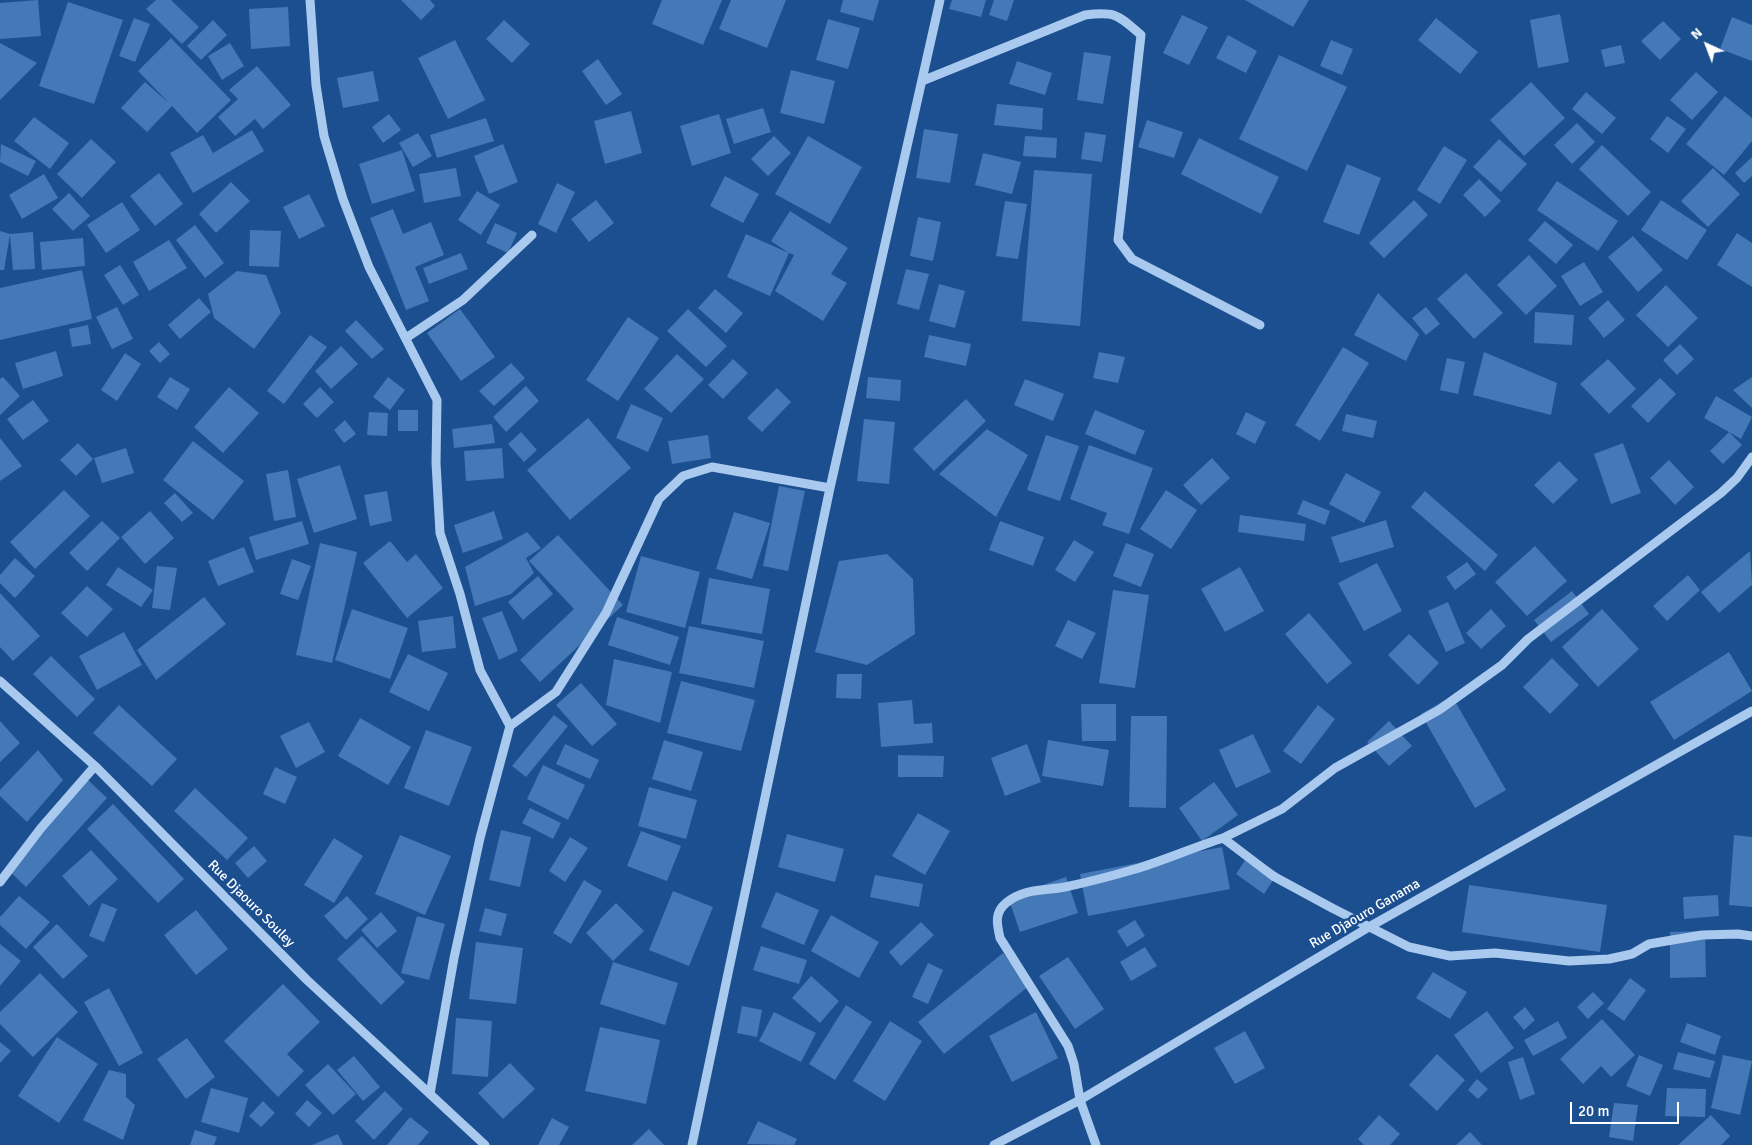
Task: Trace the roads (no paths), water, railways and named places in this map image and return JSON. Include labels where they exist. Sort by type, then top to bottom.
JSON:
[{"type":"street","points":[[310,0],[316,85],[324,136],[343,199],[369,267],[437,400],[436,463],[440,533],[460,594],[480,670],[510,726]]},
{"type":"street","points":[[692,1145],[830,488],[940,0]]},
{"type":"street","points":[[922,81],[1085,15],[1109,12],[1123,19],[1141,35],[1118,240],[1132,259],[1260,325]]},
{"type":"street","points":[[406,338],[463,300],[532,235]]},
{"type":"street","points":[[1096,1145],[1080,1100],[1074,1064],[1068,1046],[1046,1009],[1002,944],[997,913],[1007,902],[1036,889],[1063,887],[1140,868],[1223,838],[1282,809],[1335,768],[1439,710],[1502,665],[1528,639],[1721,493],[1737,478],[1752,457]]},
{"type":"street","points":[[430,1094],[454,958],[480,838],[510,726],[556,692],[606,613],[659,499],[683,476],[712,467],[830,488]]},
{"type":"street","name":"Rue Djaouro Souley","points":[[0,681],[95,766],[307,980],[485,1145]]},
{"type":"street","name":"Rue Djaouro Ganama","points":[[994,1145],[1080,1100],[1369,926],[1752,711]]},
{"type":"street","points":[[0,882],[41,828],[95,766]]},
{"type":"street","points":[[1223,838],[1273,876],[1409,947],[1450,956],[1495,954],[1569,961],[1623,957],[1649,944],[1702,935],[1738,934],[1752,936]]}]
